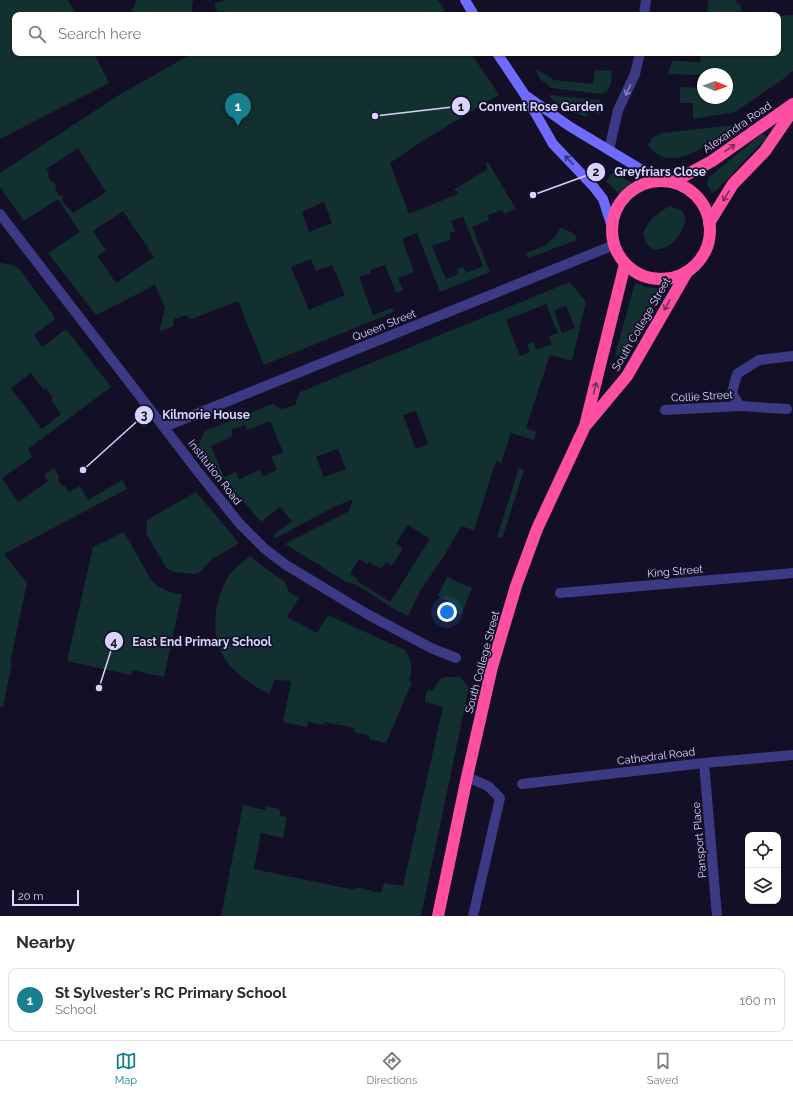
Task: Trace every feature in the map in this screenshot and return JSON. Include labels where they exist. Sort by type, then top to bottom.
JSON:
[{"type":"highway","name":"Alexandra Road","points":[[673,182],[712,161],[793,104]]},
{"type":"highway","name":"Alexandra Road","points":[[709,223],[733,184],[765,151],[793,110]]},
{"type":"highway","points":[[657,179],[673,182],[686,188],[697,197],[705,209],[709,223],[709,237],[705,250],[698,262],[687,272],[674,277],[661,279],[648,277],[636,272],[625,264],[614,245],[612,227],[614,214],[620,202],[630,192],[657,179]]},
{"type":"highway","name":"South College Street","points":[[438,916],[492,667],[516,586],[537,529],[586,426],[625,264]]},
{"type":"highway","name":"South College Street","points":[[586,426],[627,376],[687,272]]},
{"type":"street","points":[[465,0],[472,12]]},
{"type":"street","points":[[644,12],[646,0]]},
{"type":"street","points":[[499,56],[525,95],[553,144],[593,186],[603,200],[612,227]]},
{"type":"street","points":[[609,150],[618,110],[635,74],[639,56]]},
{"type":"street","points":[[525,95],[569,126],[657,179]]},
{"type":"street","name":"Institution Road","points":[[0,214],[4,228],[239,523],[265,549],[308,579],[367,614],[431,648],[456,658]]},
{"type":"street","name":"Queen Street","points":[[164,427],[614,245]]},
{"type":"street","name":"Collie Street","points":[[740,406],[732,393],[737,374],[759,360],[793,356]]},
{"type":"street","name":"Collie Street","points":[[665,410],[740,406],[787,409]]},
{"type":"street","name":"King Street","points":[[560,593],[793,573]]},
{"type":"street","name":"Cathedral Road","points":[[522,784],[704,762],[793,755]]},
{"type":"street","name":"Pansport Place","points":[[704,762],[718,916]]},
{"type":"street","points":[[467,778],[488,786],[500,798],[473,916]]},
{"type":"green space","points":[[0,0],[68,0],[74,12],[12,12],[12,56],[96,56],[109,83],[0,139]]},
{"type":"green space","points":[[135,0],[193,0],[191,12],[131,12],[136,2]]},
{"type":"green space","points":[[225,0],[438,0],[445,12],[218,12],[214,4]]},
{"type":"green space","points":[[708,0],[736,0],[737,4],[740,3],[742,12],[707,12]]},
{"type":"green space","points":[[793,15],[793,71],[735,112],[693,119],[693,103],[680,103],[680,87],[697,88],[697,104],[733,104],[733,68],[697,68],[697,75],[668,74],[672,61],[700,62],[701,56],[781,56],[781,16]]},
{"type":"green space","points":[[188,56],[473,56],[499,95],[424,140],[390,163],[409,214],[458,194],[457,191],[453,190],[488,169],[485,163],[488,162],[516,209],[504,214],[502,210],[488,215],[489,220],[472,227],[490,272],[440,292],[417,233],[402,239],[414,272],[398,278],[403,290],[396,293],[385,265],[370,270],[371,273],[359,277],[373,315],[392,308],[394,312],[264,365],[238,301],[192,319],[186,315],[174,319],[173,326],[159,332],[165,308],[155,285],[96,315],[48,253],[80,232],[58,199],[24,221],[0,187],[0,173],[119,95]],"holes":[[[78,148],[106,192],[73,213],[62,201],[63,197],[62,195],[59,196],[55,188],[57,187],[54,182],[51,182],[48,177],[49,173],[46,169]],[[324,202],[332,223],[309,232],[302,212]],[[123,211],[154,257],[116,283],[97,256],[106,251],[93,231]],[[463,217],[483,266],[466,273],[463,267],[457,269],[458,274],[446,279],[432,246],[451,239],[449,233],[455,231],[451,221]],[[311,259],[316,271],[332,265],[345,295],[309,310],[291,267]]]},
{"type":"green space","points":[[536,69],[554,80],[593,84],[595,70],[612,71],[611,82],[607,91],[601,94],[552,88],[540,79]]},
{"type":"green space","points":[[548,95],[599,100],[604,105],[600,115],[589,111],[586,117],[566,108]]},
{"type":"green space","points":[[735,125],[704,147],[680,157],[668,158],[657,154],[648,145],[652,138],[662,133]]},
{"type":"green space","points":[[763,133],[767,137],[716,191],[712,192],[707,184],[708,178]]},
{"type":"green space","points":[[613,172],[632,183],[630,187],[620,195],[606,181]]},
{"type":"green space","points":[[669,206],[682,210],[686,221],[674,242],[665,248],[652,249],[646,243],[643,233],[651,219]]},
{"type":"green space","points":[[561,227],[575,234],[577,240],[528,258],[526,253],[546,244],[558,233]]},
{"type":"green space","points":[[0,263],[13,265],[20,270],[54,316],[54,320],[34,335],[42,347],[66,329],[111,387],[28,449],[32,457],[2,478],[18,502],[48,481],[44,475],[54,468],[59,476],[58,479],[61,485],[65,486],[69,492],[80,486],[88,500],[122,480],[127,489],[4,554],[27,583],[10,663],[12,663],[3,707],[0,706]],"holes":[[[31,373],[44,390],[46,388],[53,398],[51,400],[61,414],[42,429],[11,388]]]},
{"type":"green space","points":[[570,282],[586,302],[572,361],[550,355],[526,428],[536,432],[534,440],[511,433],[501,463],[496,461],[474,530],[461,526],[444,556],[420,591],[408,616],[394,609],[355,584],[346,582],[285,544],[349,511],[353,499],[334,507],[276,538],[273,535],[292,521],[280,507],[261,522],[198,448],[205,431],[272,404],[282,409],[295,405],[300,392]],"holes":[[[546,304],[558,333],[549,336],[552,344],[536,350],[533,342],[527,344],[530,352],[520,356],[506,320]],[[566,305],[575,328],[562,333],[554,311]],[[416,411],[428,444],[416,449],[403,415]],[[270,421],[283,452],[271,457],[277,470],[263,476],[260,470],[239,479],[236,472],[224,477],[211,446],[233,436],[231,430],[245,425],[248,430]],[[338,449],[346,469],[324,477],[316,457]],[[408,525],[430,539],[390,602],[357,581],[358,579],[350,574],[359,559],[367,564],[369,562],[381,569],[386,562],[392,566],[403,548],[396,543]]]},
{"type":"green space","points":[[635,283],[646,287],[660,289],[624,359],[615,355]]},
{"type":"green space","points":[[519,468],[524,470],[502,539],[497,537]]},
{"type":"green space","points":[[196,492],[239,543],[211,560],[200,572],[195,574],[175,572],[167,569],[146,533],[147,520]]},
{"type":"green space","points":[[124,532],[151,580],[165,590],[182,594],[164,677],[132,670],[131,675],[67,661],[93,547]]},
{"type":"green space","points":[[250,556],[285,582],[289,592],[299,598],[287,617],[317,633],[328,615],[405,650],[410,661],[411,673],[409,681],[412,682],[386,743],[369,739],[369,735],[354,732],[354,728],[325,722],[324,725],[308,722],[307,727],[283,722],[291,681],[275,680],[269,694],[254,686],[231,667],[219,647],[215,623],[216,611],[228,577]]},
{"type":"green space","points":[[447,577],[472,588],[461,615],[455,613],[452,619],[447,616],[448,614],[443,612],[448,601],[438,596]]},
{"type":"green space","points":[[446,677],[460,677],[469,687],[421,916],[221,916],[243,805],[265,810],[266,806],[279,809],[281,816],[287,817],[283,838],[261,833],[254,869],[355,890],[356,887],[381,893],[384,883],[403,886],[443,707],[425,702],[425,696],[429,689],[432,691],[440,679]]},
{"type":"place","name":"Convent Rose Garden","points":[[375,116]]},
{"type":"place","name":"St Sylvester's RC Primary School","points":[[238,126]]},
{"type":"place","name":"Greyfriars Close","points":[[533,195]]},
{"type":"place","name":"Kilmorie House","points":[[83,470]]},
{"type":"place","name":"East End Primary School","points":[[99,688]]}]
